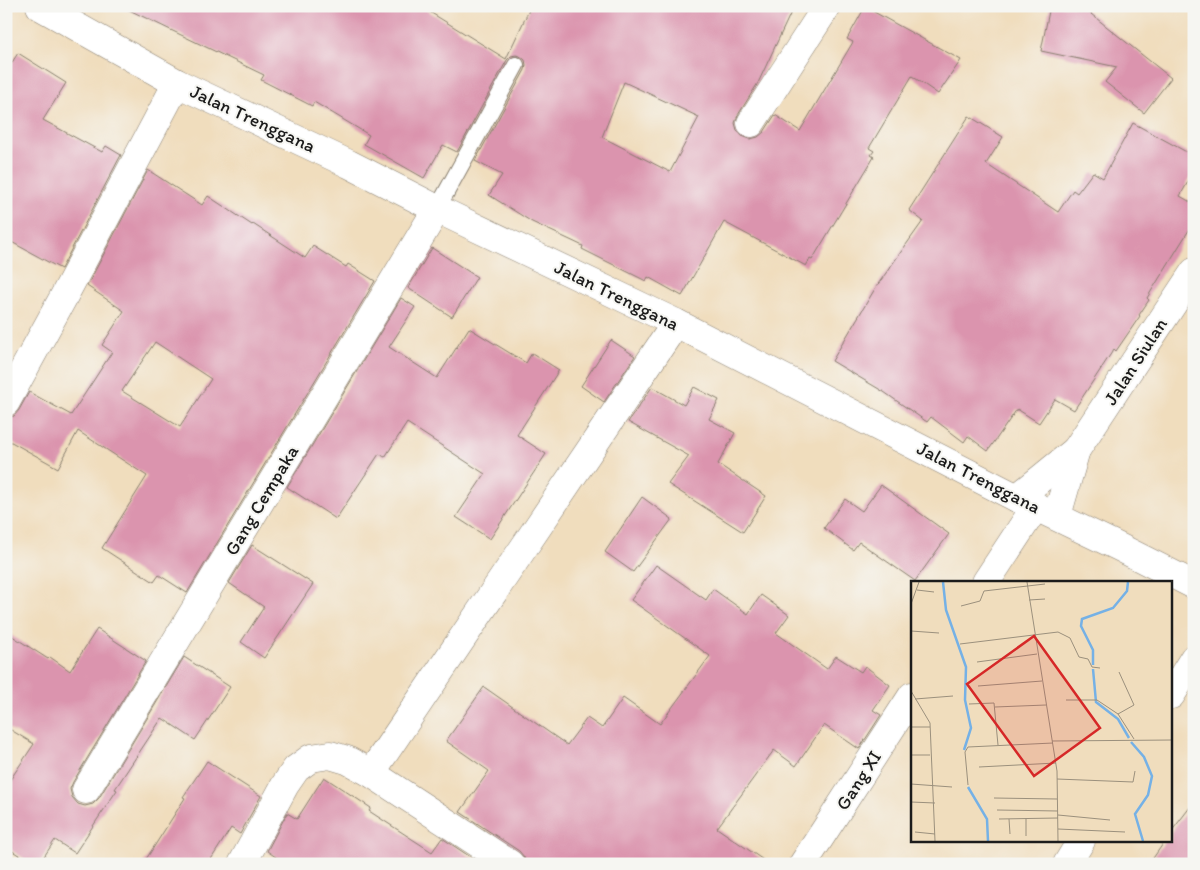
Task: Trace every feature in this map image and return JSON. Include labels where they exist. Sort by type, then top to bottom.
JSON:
[{"type":"street","name":"Jalan Trenggana","points":[[40,6],[178,83],[676,323],[1194,585]]},
{"type":"street","points":[[751,122],[827,6]]},
{"type":"street","points":[[6,402],[178,83]]},
{"type":"street","name":"Gang Cempaka","points":[[86,790],[437,209]]},
{"type":"street","name":"Jalan Siulan","points":[[1037,507],[1194,272]]},
{"type":"street","points":[[371,773],[676,323]]},
{"type":"street","name":"Jalan Siulan","points":[[1037,507],[1076,450]]},
{"type":"street","points":[[987,581],[1037,507]]},
{"type":"street","points":[[1172,693],[1194,658]]},
{"type":"street","name":"Gang XI","points":[[803,864],[911,698]]},
{"type":"street","points":[[242,864],[296,768],[311,758],[330,755],[348,760],[371,773],[510,864]]},
{"type":"street","points":[[1067,864],[1080,842]]},
{"type":"lane","points":[[437,209],[516,64]]},
{"type":"building","points":[[121,6],[420,6],[506,59],[531,6],[794,6],[758,83],[735,123],[737,130],[742,136],[750,139],[758,137],[764,132],[775,115],[800,131],[853,42],[847,39],[865,7],[961,60],[938,94],[912,76],[869,148],[874,151],[871,155],[874,157],[812,260],[810,259],[806,266],[724,222],[682,296],[648,277],[646,281],[582,249],[583,246],[532,222],[489,195],[502,175],[475,161],[525,70],[525,60],[520,56],[511,56],[507,60],[457,152],[443,145],[424,178],[364,144],[369,135],[314,102],[312,106],[261,80],[264,75]],"holes":[[[624,82],[699,117],[670,172],[602,137]]]},
{"type":"building","points":[[1050,6],[1081,6],[1171,78],[1144,113],[1105,82],[1117,67],[1041,51]]},
{"type":"building","points":[[18,53],[66,83],[43,120],[102,152],[106,146],[121,155],[61,269],[6,239],[6,72]]},
{"type":"building","points":[[969,116],[1003,137],[986,164],[1058,212],[1073,190],[1077,193],[1093,172],[1103,178],[1133,123],[1194,156],[1194,171],[1180,196],[1194,204],[1194,222],[1147,298],[1149,300],[1140,316],[1116,351],[1114,349],[1074,410],[1055,399],[1039,423],[1017,409],[988,451],[968,436],[964,442],[931,417],[927,422],[884,392],[832,361],[876,287],[923,221],[909,210]]},
{"type":"building","points":[[148,170],[202,205],[208,196],[305,258],[313,246],[346,267],[348,264],[375,281],[187,593],[159,575],[154,582],[102,548],[147,476],[78,431],[58,468],[6,439],[6,418],[14,416],[29,392],[71,415],[112,352],[102,345],[124,311],[87,286]],"holes":[[[155,342],[211,379],[180,427],[122,391]]]},
{"type":"building","points":[[432,248],[477,277],[452,317],[408,288]]},
{"type":"building","points":[[401,298],[415,307],[389,347],[437,378],[469,328],[526,363],[532,353],[559,370],[517,435],[546,454],[490,539],[456,517],[485,474],[407,423],[385,457],[379,454],[336,519],[287,487]]},
{"type":"building","points":[[611,340],[635,356],[604,402],[581,386]]},
{"type":"building","points":[[652,387],[684,405],[694,387],[719,400],[709,419],[735,433],[718,464],[766,496],[743,532],[668,484],[689,456],[628,422]]},
{"type":"building","points":[[881,485],[949,534],[915,581],[859,542],[853,550],[824,528],[845,499],[862,511]]},
{"type":"building","points":[[642,497],[672,519],[633,572],[605,552]]},
{"type":"building","points":[[252,545],[313,584],[264,658],[241,642],[264,607],[229,583]]},
{"type":"building","points":[[656,565],[706,600],[713,589],[748,614],[761,595],[789,615],[776,633],[827,669],[836,656],[861,672],[865,666],[890,685],[873,710],[881,715],[859,749],[824,725],[796,766],[774,750],[717,828],[769,864],[525,864],[524,857],[519,851],[460,812],[489,771],[446,741],[484,687],[567,745],[587,718],[602,728],[623,698],[660,724],[710,656],[631,600]]},
{"type":"building","points":[[97,629],[146,661],[73,782],[70,789],[72,797],[78,804],[85,806],[93,804],[99,798],[184,657],[230,687],[195,740],[162,718],[75,853],[55,840],[39,864],[33,864],[6,847],[6,786],[34,744],[6,727],[6,632],[48,659],[50,657],[70,671]]},
{"type":"building","points":[[207,761],[261,796],[240,834],[231,828],[208,864],[143,864],[185,798],[183,797]]},
{"type":"building","points":[[324,777],[371,808],[369,811],[432,852],[442,838],[481,864],[286,864],[267,851],[287,813],[297,819]]},
{"type":"building","points":[[1194,802],[1194,864],[1149,864],[1164,842],[1172,842],[1172,831]]}]
